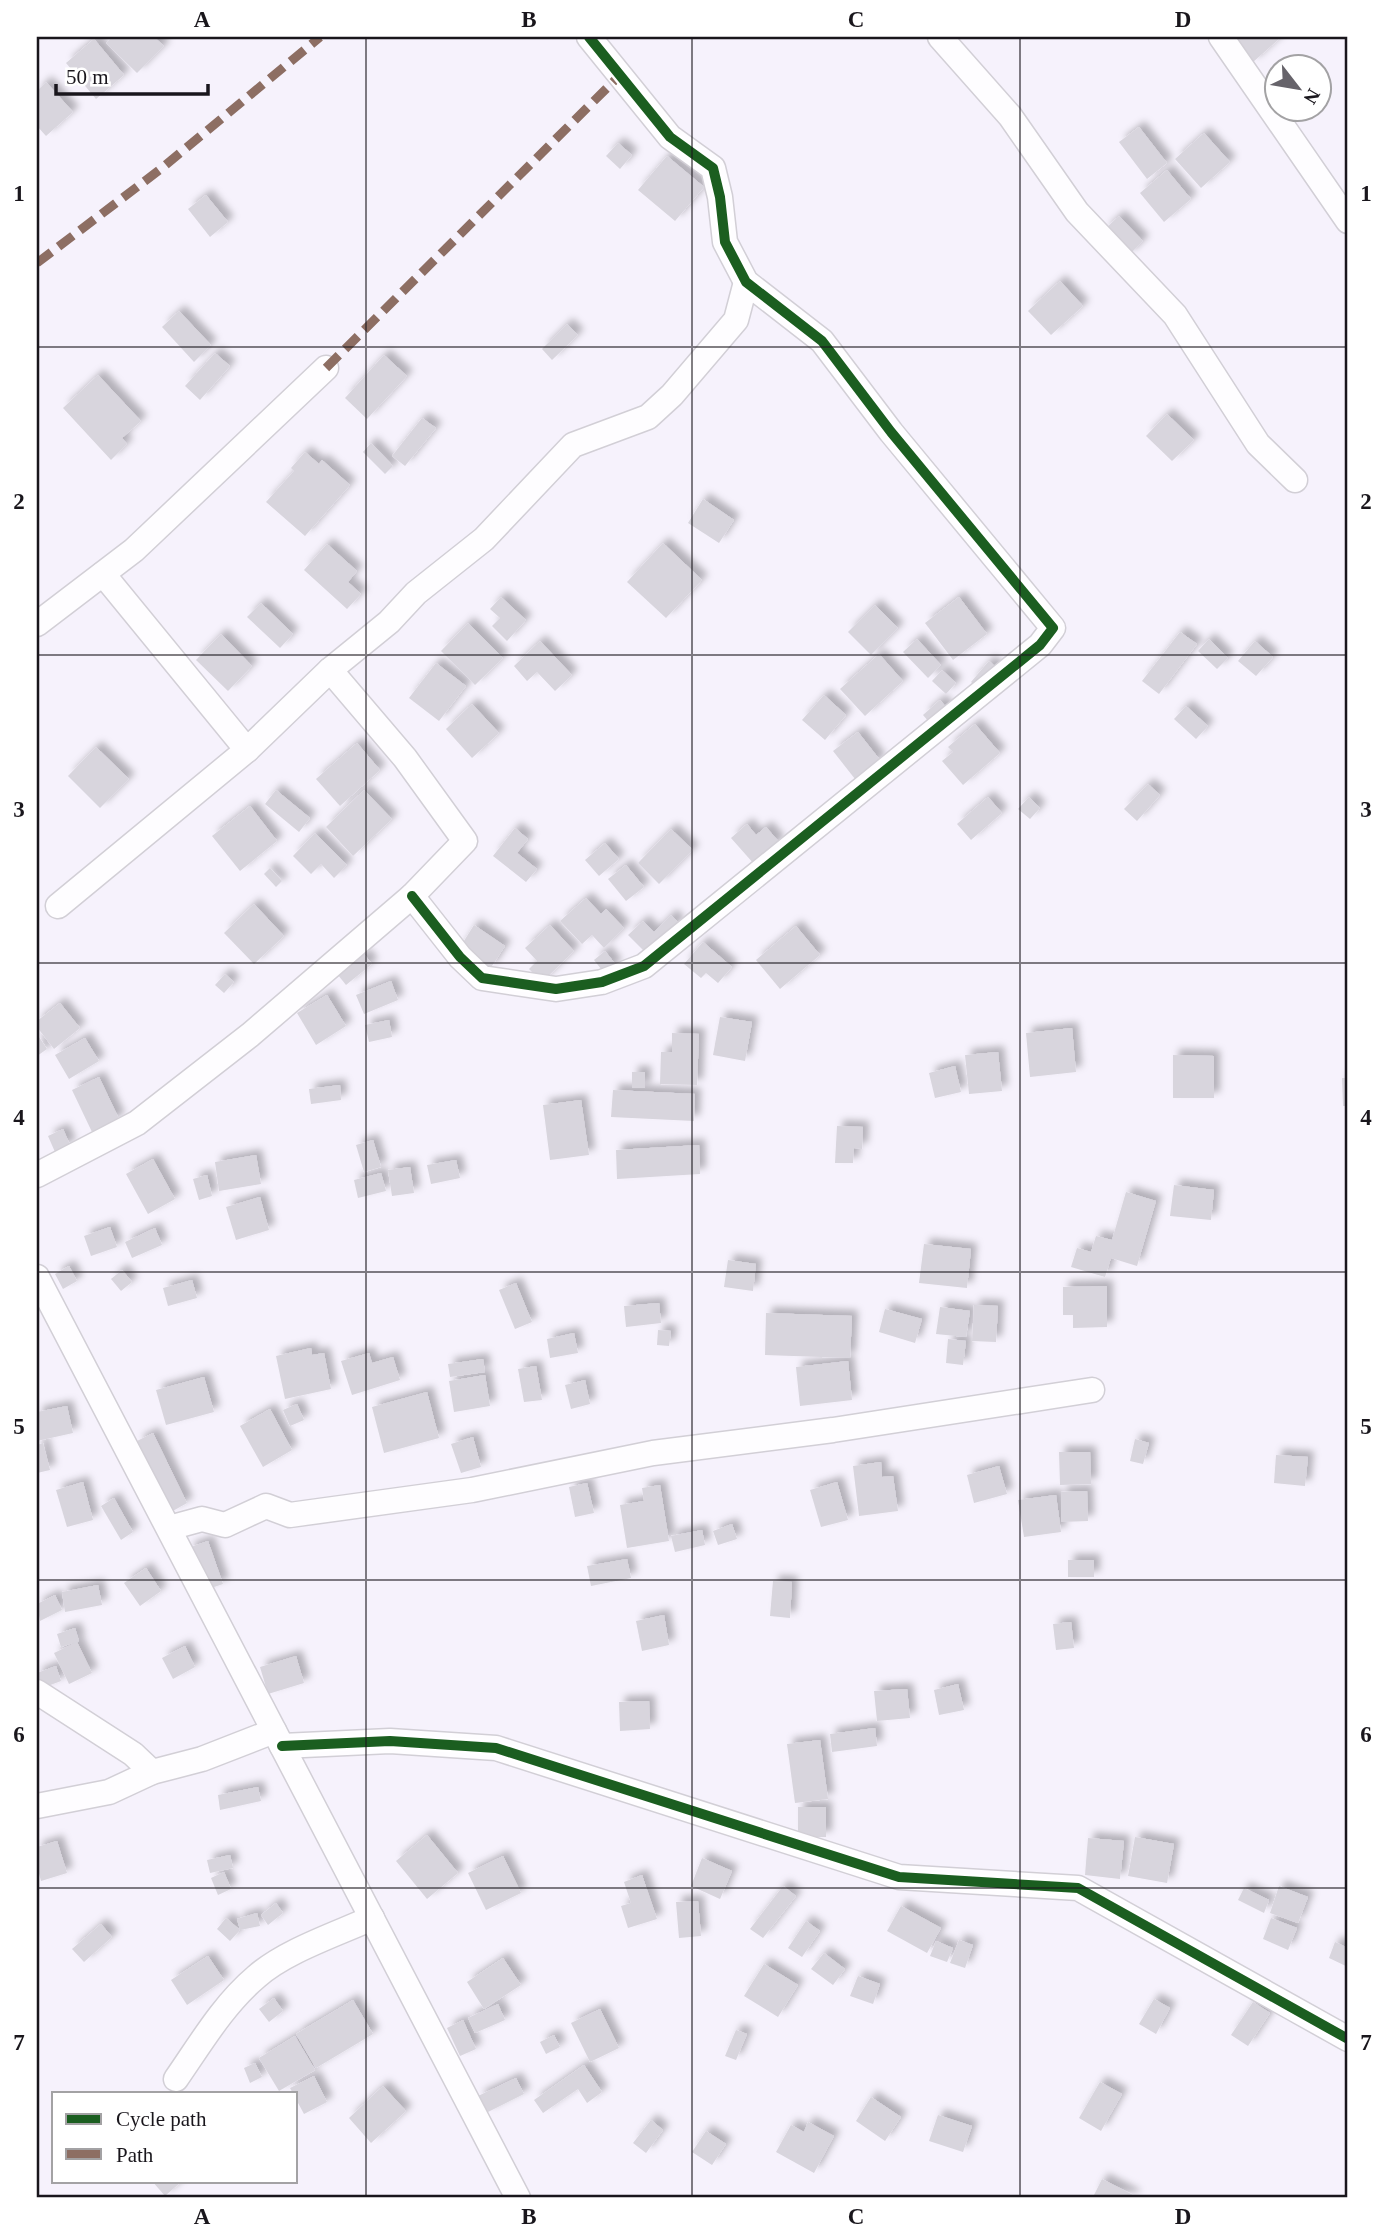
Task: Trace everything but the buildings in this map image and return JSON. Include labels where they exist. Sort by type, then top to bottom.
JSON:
[{"type":"street","points":[[412,896],[460,957],[482,978],[556,989],[602,982],[644,966],[1040,645],[1053,628],[891,432],[850,374],[822,341],[746,282],[724,242],[720,197],[712,168],[670,136],[589,37]]},
{"type":"street","points":[[940,37],[1010,116],[1077,212],[1175,315],[1258,444],[1294,480]]},
{"type":"street","points":[[1221,37],[1348,222]]},
{"type":"street","points":[[58,906],[247,750],[331,670],[389,622],[416,593],[484,539],[573,445],[648,417],[736,320],[746,282]]},
{"type":"street","points":[[37,624],[134,550],[326,368]]},
{"type":"street","points":[[103,574],[247,750]]},
{"type":"street","points":[[37,1175],[137,1123],[250,1035],[412,896],[465,841],[405,758],[331,670]]},
{"type":"street","points":[[37,1276],[519,2198]]},
{"type":"street","points":[[169,1528],[202,1519],[225,1525],[266,1506],[290,1515],[472,1490],[653,1453],[833,1430],[1092,1390]]},
{"type":"street","points":[[37,1692],[133,1754],[152,1772]]},
{"type":"street","points":[[37,1806],[109,1792],[152,1772],[278,1738],[390,1741],[496,1748],[900,1877],[1078,1888],[1348,2039]]},
{"type":"street","points":[[176,2079],[227,2005],[258,1975],[303,1950],[372,1918]]},
{"type":"marked path","points":[[37,263],[162,168],[320,37]]},
{"type":"marked path","points":[[326,368],[620,75]]},
{"type":"cycle path","points":[[412,896],[460,957],[482,978],[556,989],[602,982],[644,966],[1040,645],[1053,628],[891,432],[822,341],[746,282],[725,242],[720,197],[713,168],[670,137],[589,37]]},
{"type":"cycle path","points":[[282,1746],[390,1741],[496,1748],[899,1877],[1078,1888],[1348,2039]]}]
